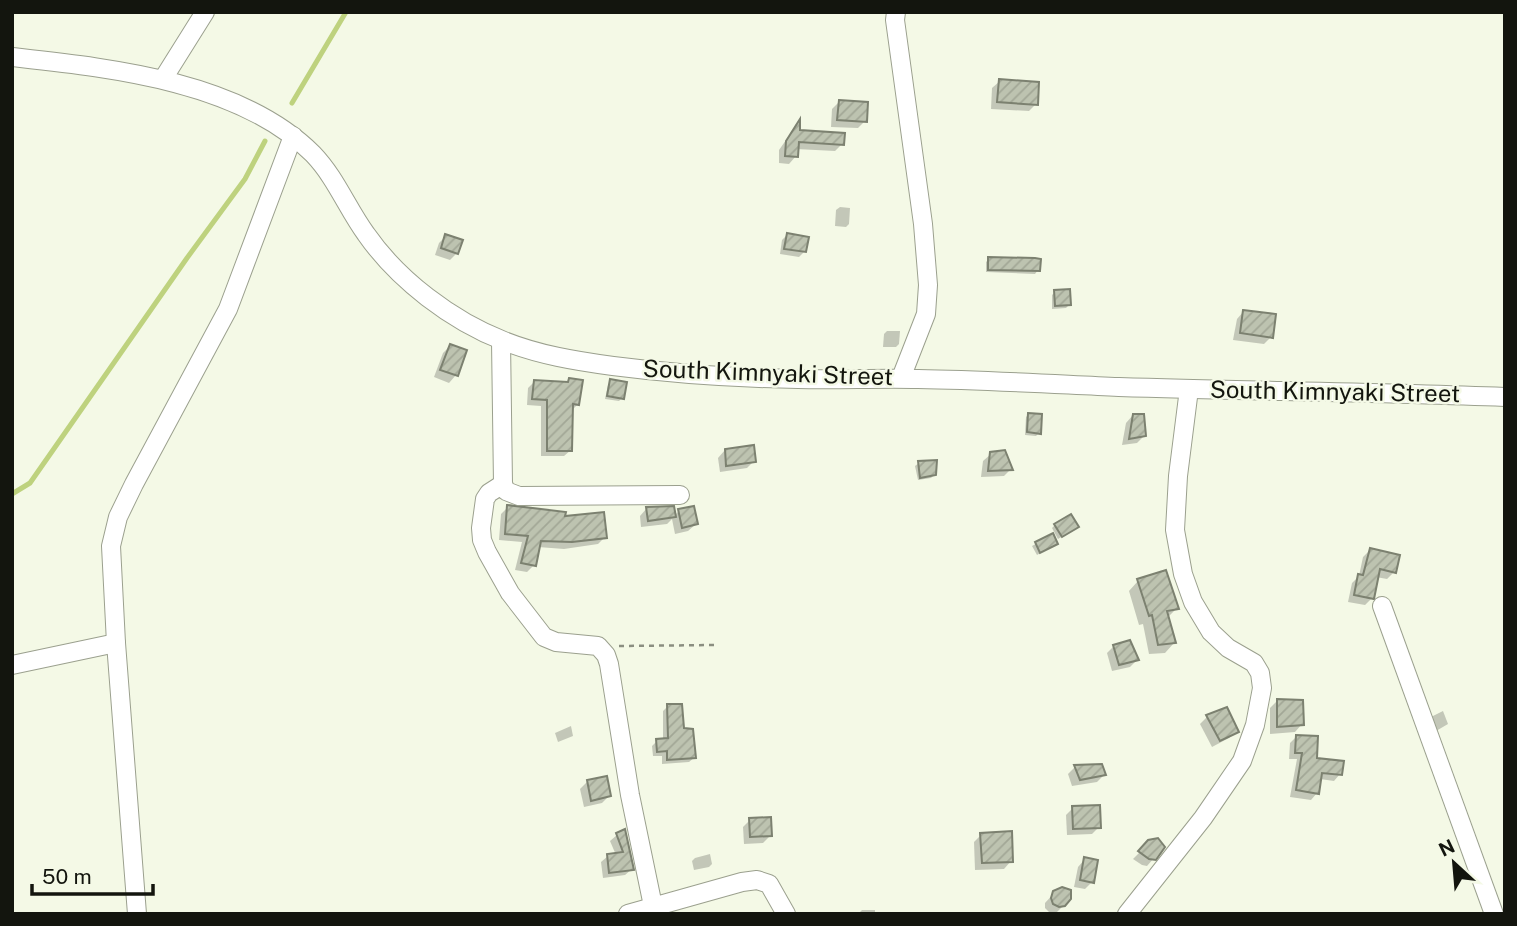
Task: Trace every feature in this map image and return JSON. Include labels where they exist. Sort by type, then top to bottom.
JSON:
[{"type":"street","points":[[163,79],[205,12]]},
{"type":"street","points":[[896,12],[928,285],[926,314],[901,378]]},
{"type":"street","name":"South Kimnyaki Street","points":[[12,57],[163,79],[240,107],[293,136],[327,170],[365,233],[409,283],[443,309],[501,341],[564,358],[682,375],[796,379],[901,378],[1505,397]]},
{"type":"street","points":[[137,914],[111,546],[118,517],[228,309],[293,136]]},
{"type":"street","points":[[501,341],[503,484],[506,491],[519,496],[680,495]]},
{"type":"street","points":[[1127,914],[1203,818],[1242,761],[1255,725],[1262,688],[1260,673],[1254,663],[1228,648],[1211,632],[1193,602],[1182,574],[1175,530],[1178,476],[1189,389]]},
{"type":"street","points":[[503,484],[485,499],[481,528],[487,552],[510,593],[544,637],[556,642],[598,646],[606,654],[630,795],[653,906]]},
{"type":"street","points":[[1382,606],[1494,914]]},
{"type":"street","points":[[12,665],[116,643]]},
{"type":"street","points":[[628,914],[757,880],[769,884],[786,914]]},
{"type":"path","points":[[598,646],[715,645]]},
{"type":"building","points":[[999,79],[1039,82],[1038,105],[997,102]]},
{"type":"building","points":[[839,100],[868,102],[867,122],[837,120]]},
{"type":"building","points":[[800,119],[800,130],[845,133],[844,145],[799,142],[798,157],[785,156],[786,141]]},
{"type":"building","points":[[787,233],[809,237],[806,252],[784,249]]},
{"type":"building","points":[[445,234],[463,240],[458,254],[441,248]]},
{"type":"building","points":[[988,257],[1041,259],[1040,271],[988,270]]},
{"type":"building","points":[[1070,289],[1071,305],[1055,306],[1054,290]]},
{"type":"building","points":[[1243,310],[1276,314],[1273,338],[1240,333]]},
{"type":"building","points":[[450,344],[467,350],[458,376],[440,370]]},
{"type":"building","points":[[569,378],[583,380],[579,405],[573,404],[572,451],[547,451],[547,400],[532,399],[534,380],[568,382]]},
{"type":"building","points":[[610,379],[627,382],[624,399],[607,396]]},
{"type":"building","points":[[1028,413],[1042,414],[1041,434],[1027,432]]},
{"type":"building","points":[[1133,414],[1144,414],[1146,436],[1129,439]]},
{"type":"building","points":[[754,445],[756,462],[726,466],[725,449]]},
{"type":"building","points":[[1005,450],[1013,470],[988,471],[990,452]]},
{"type":"building","points":[[937,460],[936,475],[920,478],[918,461]]},
{"type":"building","points":[[507,505],[566,512],[565,516],[604,512],[607,538],[572,542],[541,541],[536,566],[521,563],[528,536],[505,534]]},
{"type":"building","points":[[674,506],[676,517],[648,521],[646,507]]},
{"type":"building","points":[[694,506],[698,524],[682,528],[678,509]]},
{"type":"building","points":[[1071,514],[1079,527],[1062,537],[1054,524]]},
{"type":"building","points":[[1053,533],[1058,544],[1040,553],[1035,542]]},
{"type":"building","points":[[1370,548],[1400,555],[1396,573],[1380,569],[1374,599],[1354,595],[1358,574],[1363,575]]},
{"type":"building","points":[[1166,570],[1179,609],[1167,611],[1176,643],[1158,645],[1152,615],[1149,616],[1137,579]]},
{"type":"building","points":[[1130,640],[1139,660],[1119,665],[1113,645]]},
{"type":"building","points":[[1277,699],[1303,700],[1304,725],[1277,727]]},
{"type":"building","points":[[667,704],[682,704],[684,728],[693,729],[696,758],[667,760],[667,751],[657,752],[656,739],[668,738]]},
{"type":"building","points":[[1227,707],[1239,732],[1220,741],[1206,715]]},
{"type":"building","points":[[1296,735],[1318,736],[1317,758],[1344,761],[1342,775],[1322,773],[1319,794],[1296,790],[1302,753],[1295,753]]},
{"type":"building","points":[[1102,764],[1106,775],[1080,780],[1074,765]]},
{"type":"building","points":[[607,776],[611,796],[591,801],[587,780]]},
{"type":"building","points":[[1100,805],[1101,828],[1073,829],[1072,806]]},
{"type":"building","points":[[771,817],[772,836],[750,837],[749,818]]},
{"type":"building","points":[[625,829],[634,870],[609,873],[607,854],[623,852],[616,833]]},
{"type":"building","points":[[1012,831],[1013,862],[982,863],[980,833]]},
{"type":"building","points":[[1158,838],[1165,847],[1156,860],[1149,859],[1138,851],[1148,840]]},
{"type":"building","points":[[1084,857],[1098,860],[1094,883],[1080,880]]},
{"type":"building","points":[[1062,887],[1071,890],[1071,899],[1065,906],[1059,907],[1053,904],[1051,898],[1053,891]]},
{"type":"waterway","points":[[292,103],[346,12]]},
{"type":"waterway","points":[[12,494],[30,483],[245,179],[265,141]]}]
